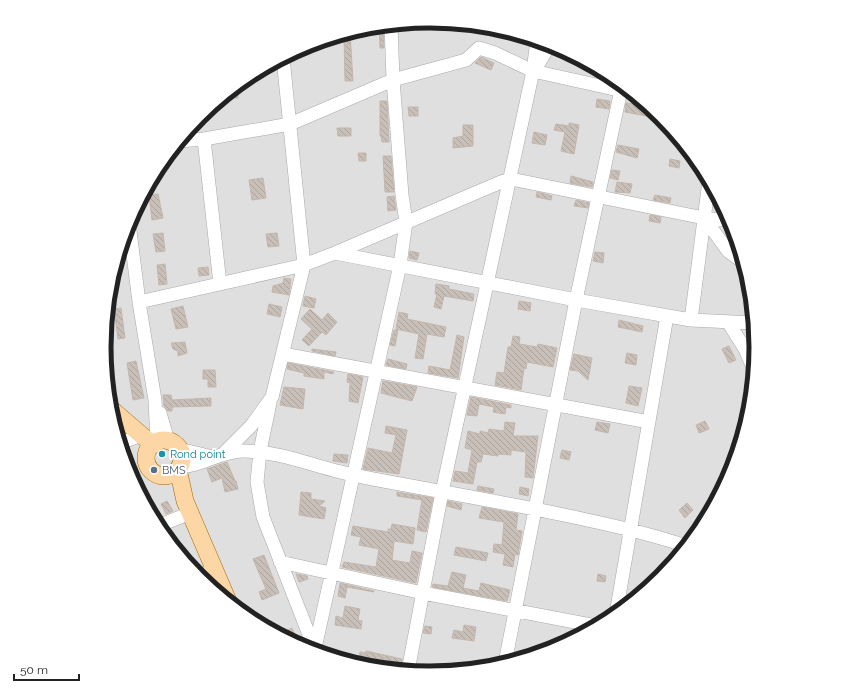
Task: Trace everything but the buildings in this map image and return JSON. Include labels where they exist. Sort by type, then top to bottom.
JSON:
[{"type":"main road","points":[[119,416],[161,448],[182,460],[179,468],[169,476],[158,475]]},
{"type":"main road","points":[[121,427],[127,441],[161,448]]},
{"type":"main road","points":[[161,448],[149,467],[171,485],[187,507],[223,590]]},
{"type":"main road","points":[[179,468],[187,507]]},
{"type":"street","points":[[316,645],[352,475],[400,265],[406,222],[402,195],[393,80],[391,31]]},
{"type":"street","points":[[409,665],[442,492],[489,284],[533,71],[536,46]]},
{"type":"street","points":[[187,140],[204,139],[290,124],[393,80],[466,60],[479,48],[495,53],[533,71],[619,90]]},
{"type":"street","points":[[533,71],[546,50]]},
{"type":"street","points":[[284,64],[304,265],[260,451],[257,482],[262,517],[312,644]]},
{"type":"street","points":[[505,657],[516,611],[576,300],[599,197],[625,95]]},
{"type":"street","points":[[204,139],[220,284]]},
{"type":"street","points":[[139,302],[304,265],[511,179],[704,218],[722,219]]},
{"type":"street","points":[[691,320],[708,191]]},
{"type":"street","points":[[704,218],[728,251],[736,257]]},
{"type":"street","points":[[131,237],[161,448],[219,455],[251,426],[272,397]]},
{"type":"street","points":[[335,253],[489,284],[667,316],[691,320],[748,323]]},
{"type":"street","points":[[618,604],[667,316]]},
{"type":"street","points":[[728,322],[748,358]]},
{"type":"street","points":[[283,354],[376,370],[649,422]]},
{"type":"street","points":[[179,468],[201,464],[219,455],[241,450],[260,451],[352,475],[536,508],[631,530],[680,544]]},
{"type":"street","points":[[164,522],[187,507]]},
{"type":"street","points":[[280,562],[423,593],[587,624]]},
{"type":"street","points":[[205,574],[215,570]]},
{"type":"shaded area","points":[[409,29],[451,29],[492,34],[533,45],[552,52],[590,71],[607,82],[656,121],[695,170],[725,225],[738,264],[743,285],[748,326],[748,368],[743,409],[732,450],[725,469],[706,507],[695,524],[656,573],[607,612],[552,642],[513,655],[492,660],[451,665],[409,665],[368,660],[327,649],[308,642],[270,623],[253,612],[204,573],[165,524],[135,469],[122,430],[117,409],[112,368],[112,326],[117,285],[128,244],[135,225],[154,187],[165,170],[204,121],[253,82],[308,52],[347,39],[368,34]]},
{"type":"place","name":"Rond point","points":[[162,454]]},
{"type":"place","name":"BMS","points":[[154,470]]}]
